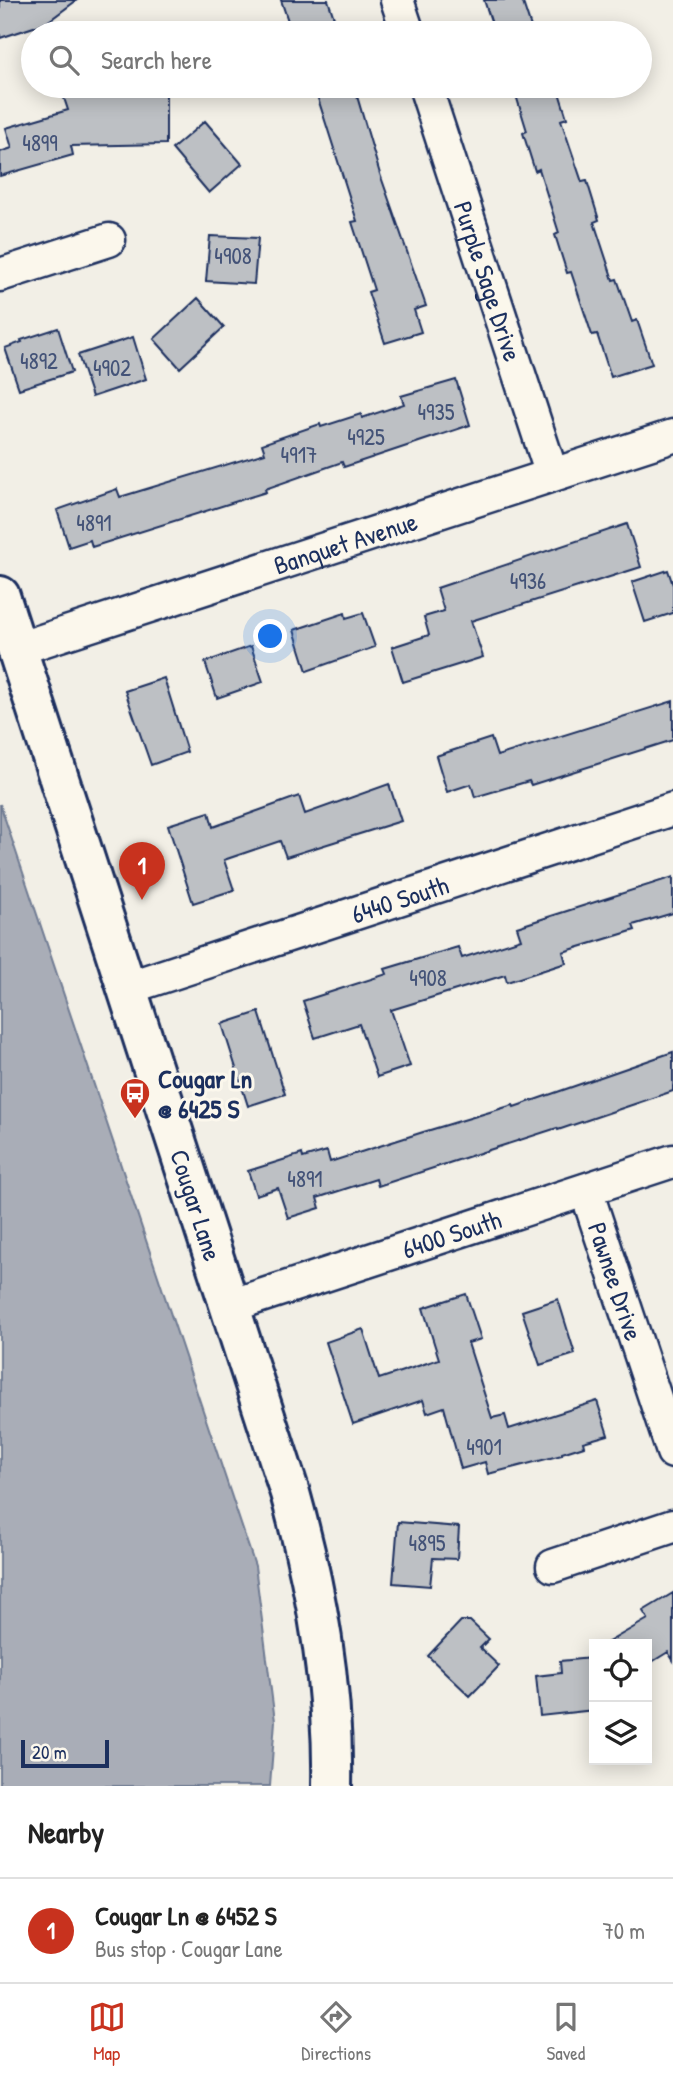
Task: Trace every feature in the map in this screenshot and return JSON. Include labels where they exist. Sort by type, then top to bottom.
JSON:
[{"type":"main road","name":"Cougar Lane","points":[[0,596],[290,1493],[315,1593],[330,1698],[332,1786]]},
{"type":"street","points":[[397,0],[404,21]]},
{"type":"street","name":"Purple Sage Drive","points":[[429,98],[552,475]]},
{"type":"street","points":[[0,275],[109,240]]},
{"type":"street","name":"Banquet Avenue","points":[[17,649],[673,436]]},
{"type":"street","name":"6440 South","points":[[127,988],[673,809]]},
{"type":"street","name":"6400 South","points":[[230,1306],[673,1161]]},
{"type":"street","name":"Pawnee Drive","points":[[586,1190],[673,1452]]},
{"type":"street","points":[[553,1566],[673,1526]]},
{"type":"shaded area","points":[[0,804],[255,1566],[275,1721],[270,1786],[0,1786]]},
{"type":"building","points":[[0,0],[77,0],[49,21],[21,21],[21,31],[0,38]]},
{"type":"building","points":[[281,0],[328,0],[335,21],[288,21]]},
{"type":"building","points":[[484,0],[522,0],[529,21],[491,21]]},
{"type":"building","points":[[64,98],[166,98],[166,144],[71,146],[73,155],[0,176],[0,152],[12,148],[6,128],[68,110]]},
{"type":"building","points":[[318,98],[358,98],[380,174],[426,306],[414,310],[421,332],[385,343],[368,292],[374,290],[352,222],[357,221]]},
{"type":"building","points":[[517,98],[561,98],[567,118],[561,120],[582,182],[587,181],[599,220],[594,222],[613,280],[617,279],[632,322],[637,320],[652,364],[611,377],[597,334],[592,335],[571,272],[567,273],[555,235],[559,233],[539,169],[535,171],[523,133],[527,131]]},
{"type":"building","points":[[205,121],[242,164],[209,193],[172,149]]},
{"type":"building","points":[[210,236],[258,238],[254,284],[206,281]]},
{"type":"building","points":[[198,298],[224,327],[180,368],[154,339]]},
{"type":"building","points":[[58,328],[72,372],[19,389],[5,348]]},
{"type":"building","points":[[133,337],[146,379],[92,397],[78,355]]},
{"type":"building","points":[[456,380],[470,425],[344,467],[342,462],[265,489],[266,492],[92,547],[90,540],[69,547],[57,510],[117,489],[120,497],[265,453],[262,444],[320,424],[321,427],[361,414],[362,418],[404,404],[401,396]]},
{"type":"building","points":[[627,524],[641,567],[471,621],[483,657],[403,682],[392,647],[429,635],[424,617],[444,611],[437,588]]},
{"type":"building","points":[[668,570],[673,585],[673,613],[645,622],[632,582]]},
{"type":"building","points":[[345,613],[346,618],[363,613],[375,647],[307,671],[294,630]]},
{"type":"building","points":[[251,646],[263,682],[217,698],[205,662]]},
{"type":"building","points":[[164,678],[187,752],[151,765],[125,691]]},
{"type":"building","points":[[673,701],[673,740],[531,785],[529,781],[475,797],[471,784],[447,792],[436,756],[491,738],[497,756]]},
{"type":"building","points":[[389,784],[401,821],[286,857],[280,841],[224,860],[234,890],[193,903],[168,825],[209,812],[213,827],[299,796],[305,814]]},
{"type":"building","points":[[673,877],[673,913],[633,925],[635,930],[563,952],[566,963],[507,982],[505,975],[391,1010],[410,1066],[377,1077],[359,1024],[315,1038],[303,1001],[387,974],[385,969],[458,947],[462,958],[521,939],[517,927]]},
{"type":"building","points":[[259,1012],[285,1094],[248,1106],[222,1024]]},
{"type":"building","points":[[673,1052],[673,1091],[378,1186],[376,1179],[317,1198],[320,1208],[288,1218],[278,1188],[256,1195],[248,1171],[302,1154],[303,1158],[327,1151],[330,1162],[513,1105],[514,1107]]},
{"type":"building","points":[[466,1294],[481,1339],[468,1343],[492,1418],[505,1415],[509,1429],[597,1401],[608,1435],[583,1442],[584,1446],[562,1455],[488,1474],[485,1462],[461,1469],[444,1407],[427,1413],[423,1400],[353,1424],[326,1342],[363,1329],[379,1379],[439,1359],[423,1308]]},
{"type":"building","points":[[558,1299],[575,1354],[540,1365],[522,1311]]},
{"type":"building","points":[[398,1522],[459,1527],[457,1559],[433,1558],[430,1586],[393,1583]]},
{"type":"building","points":[[673,1593],[673,1660],[668,1652],[652,1662],[652,1639],[614,1639],[648,1619],[643,1611]]},
{"type":"building","points":[[461,1621],[470,1621],[489,1639],[480,1648],[499,1666],[470,1696],[428,1656]]},
{"type":"building","points":[[589,1658],[589,1711],[540,1716],[536,1676],[561,1673],[560,1661]]},
{"type":"place","name":"Cougar Ln @ 6452 S","points":[[142,900]]},
{"type":"place","name":"Cougar Ln @ 6425 S","points":[[135,1120]]}]
